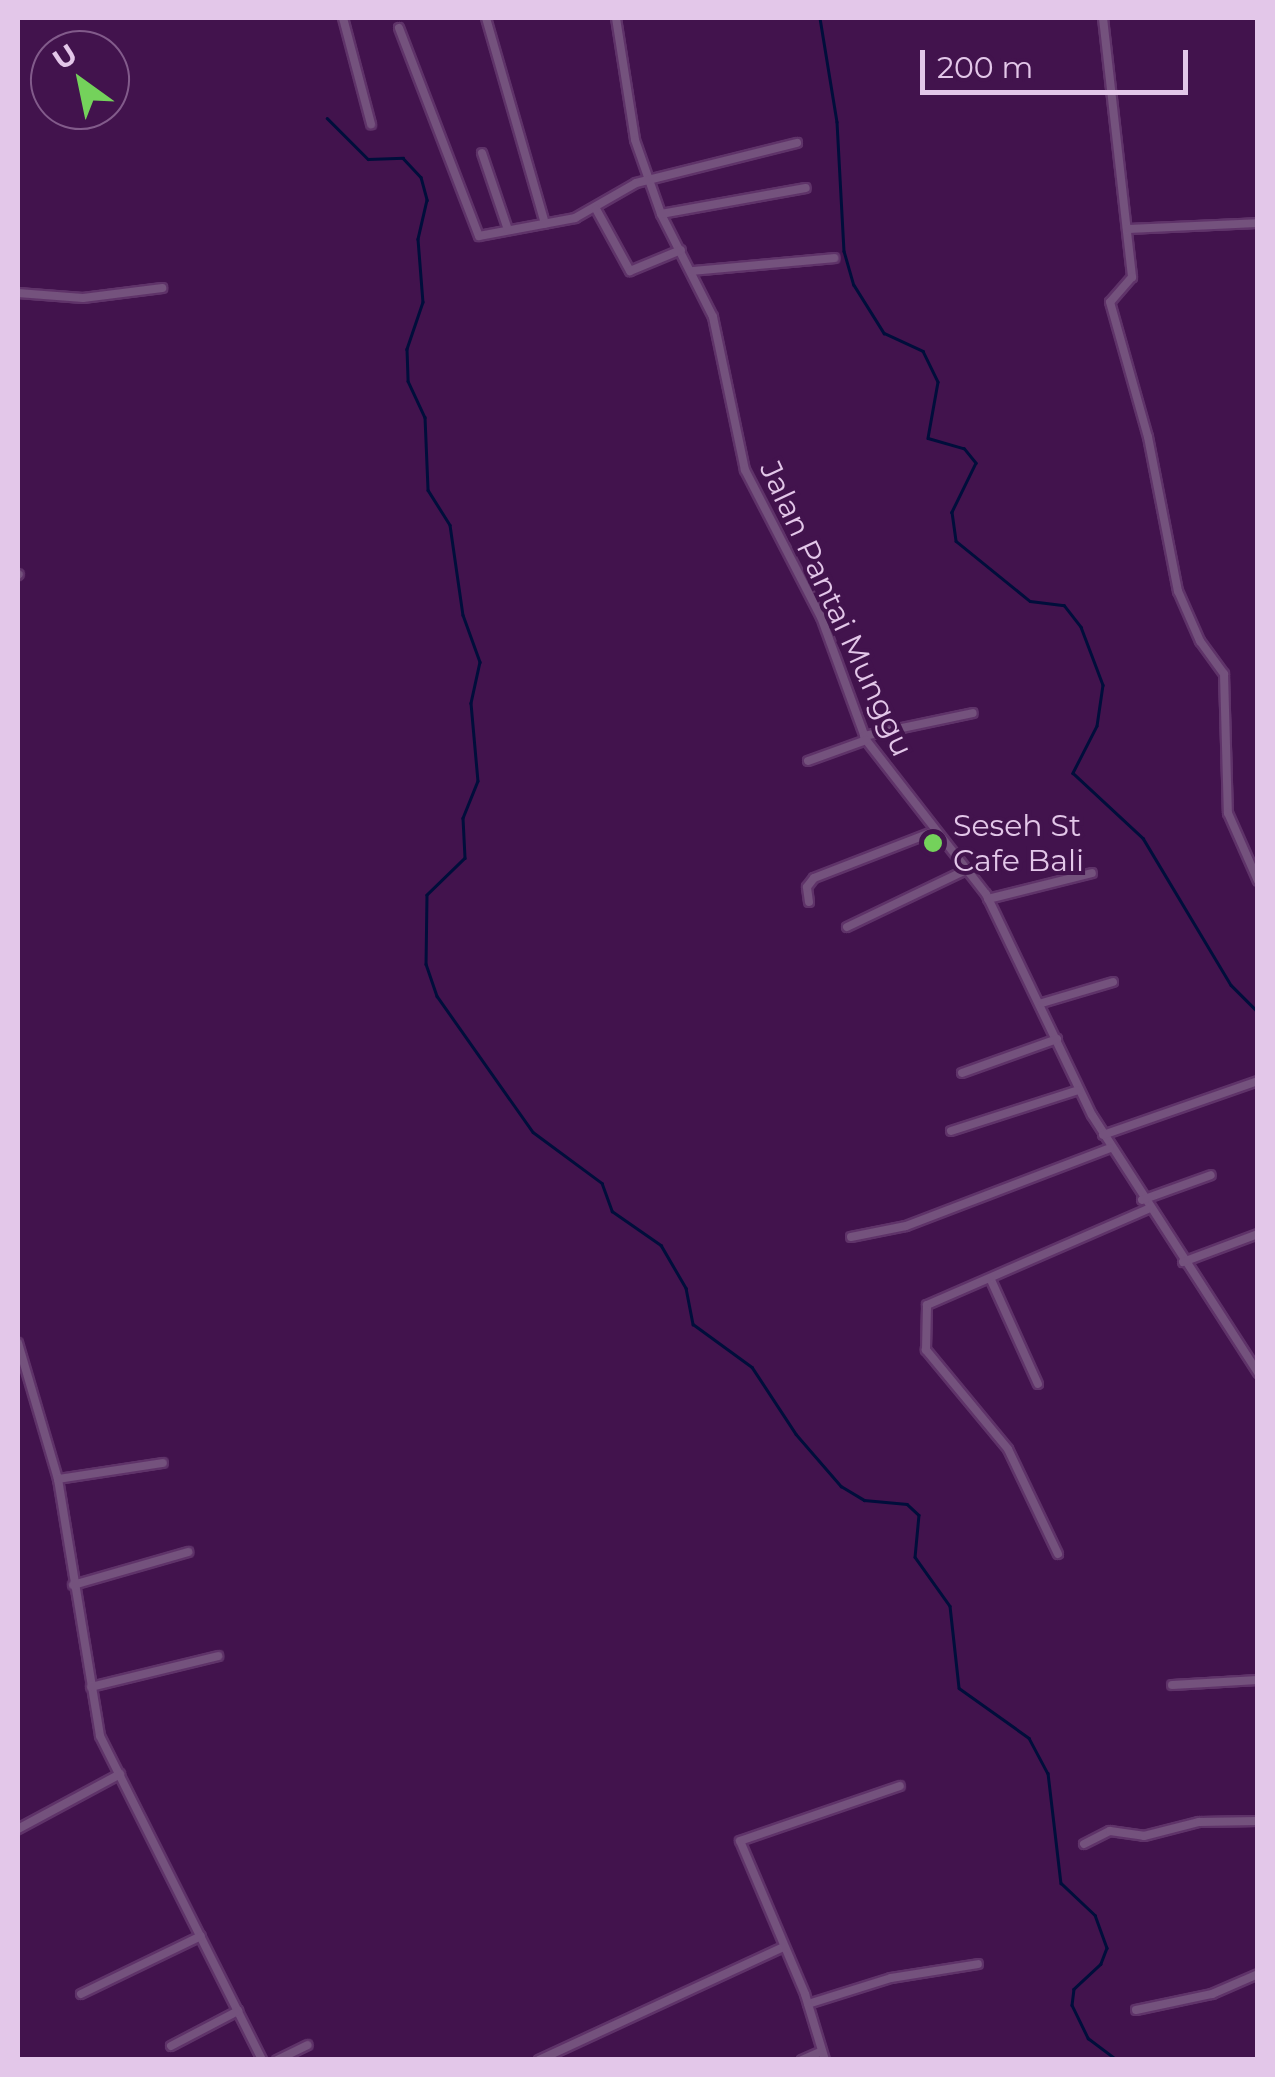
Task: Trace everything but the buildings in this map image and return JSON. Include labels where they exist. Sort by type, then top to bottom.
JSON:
[{"type":"street","points":[[342,18],[371,124]]},
{"type":"street","points":[[486,18],[545,224]]},
{"type":"street","name":"Jalan Pantai Munggu","points":[[616,18],[636,140],[662,214],[692,272],[724,355],[745,470],[821,618],[865,738],[988,899],[1042,1003],[1078,1090],[1110,1148],[1258,1374]]},
{"type":"street","points":[[1103,18],[1131,281],[1110,302],[1148,437],[1178,592],[1200,641],[1224,674],[1228,812],[1258,881]]},
{"type":"street","points":[[398,28],[474,233],[545,224],[596,209],[617,190],[797,143]]},
{"type":"street","points":[[482,153],[508,230]]},
{"type":"street","points":[[662,214],[806,188]]},
{"type":"street","points":[[596,209],[630,271],[681,250]]},
{"type":"street","points":[[1127,229],[1258,223]]},
{"type":"street","points":[[692,272],[834,258]]},
{"type":"street","points":[[18,294],[84,298],[162,288]]},
{"type":"street","points":[[808,761],[865,738],[973,713]]},
{"type":"street","points":[[809,902],[807,887],[814,878],[935,831]]},
{"type":"street","points":[[847,926],[968,869]]},
{"type":"street","points":[[988,899],[1092,873]]},
{"type":"street","points":[[1042,1003],[1113,982]]},
{"type":"street","points":[[962,1073],[1057,1039]]},
{"type":"street","points":[[1103,1135],[1258,1081]]},
{"type":"street","points":[[951,1132],[1078,1090]]},
{"type":"street","points":[[851,1237],[924,1220],[1110,1148]]},
{"type":"street","points":[[1142,1200],[1212,1175]]},
{"type":"street","points":[[1058,1554],[1008,1449],[968,1408],[923,1344],[930,1302],[991,1280],[1148,1209]]},
{"type":"street","points":[[1183,1262],[1258,1234]]},
{"type":"street","points":[[991,1280],[1038,1384]]},
{"type":"street","points":[[18,1343],[58,1479],[99,1732],[262,2060]]},
{"type":"street","points":[[58,1479],[163,1463]]},
{"type":"street","points":[[73,1585],[188,1552]]},
{"type":"street","points":[[91,1687],[218,1656]]},
{"type":"street","points":[[1172,1685],[1258,1680]]},
{"type":"street","points":[[18,1828],[120,1774]]},
{"type":"street","points":[[802,2060],[822,2056],[808,2004],[740,1840],[900,1786]]},
{"type":"street","points":[[1084,1844],[1110,1831],[1144,1836],[1199,1822],[1258,1822]]},
{"type":"street","points":[[81,1994],[200,1936]]},
{"type":"street","points":[[539,2060],[783,1947]]},
{"type":"street","points":[[808,2004],[891,1978],[978,1964]]},
{"type":"street","points":[[1136,2010],[1212,1994],[1258,1974]]},
{"type":"street","points":[[171,2046],[238,2010]]},
{"type":"street","points":[[277,2060],[308,2044]]},
{"type":"waterway","points":[[820,18],[837,122],[844,251],[854,285],[884,333],[923,351],[938,382],[928,438],[964,448],[976,463],[952,512],[956,541],[1030,601],[1064,605],[1081,627],[1103,685],[1097,726],[1073,773],[1143,838],[1231,985],[1258,1012]]},
{"type":"waterway","points":[[327,118],[368,159],[403,158],[421,177],[427,200],[418,239],[423,302],[407,349],[408,381],[425,417],[428,490],[450,525],[463,615],[480,662],[471,703],[478,781],[463,818],[465,858],[427,895],[426,964],[437,996],[533,1132],[602,1183],[612,1211],[661,1245],[686,1288],[693,1324],[752,1367],[796,1434],[841,1486],[864,1500],[907,1504],[919,1515],[915,1557],[950,1606],[959,1688],[1029,1738],[1048,1773],[1061,1883],[1095,1915],[1107,1948],[1101,1964],[1074,1989],[1072,2005],[1088,2038],[1117,2060]]},
{"type":"place","name":"Seseh St Cafe Bali","points":[[933,843]]}]
